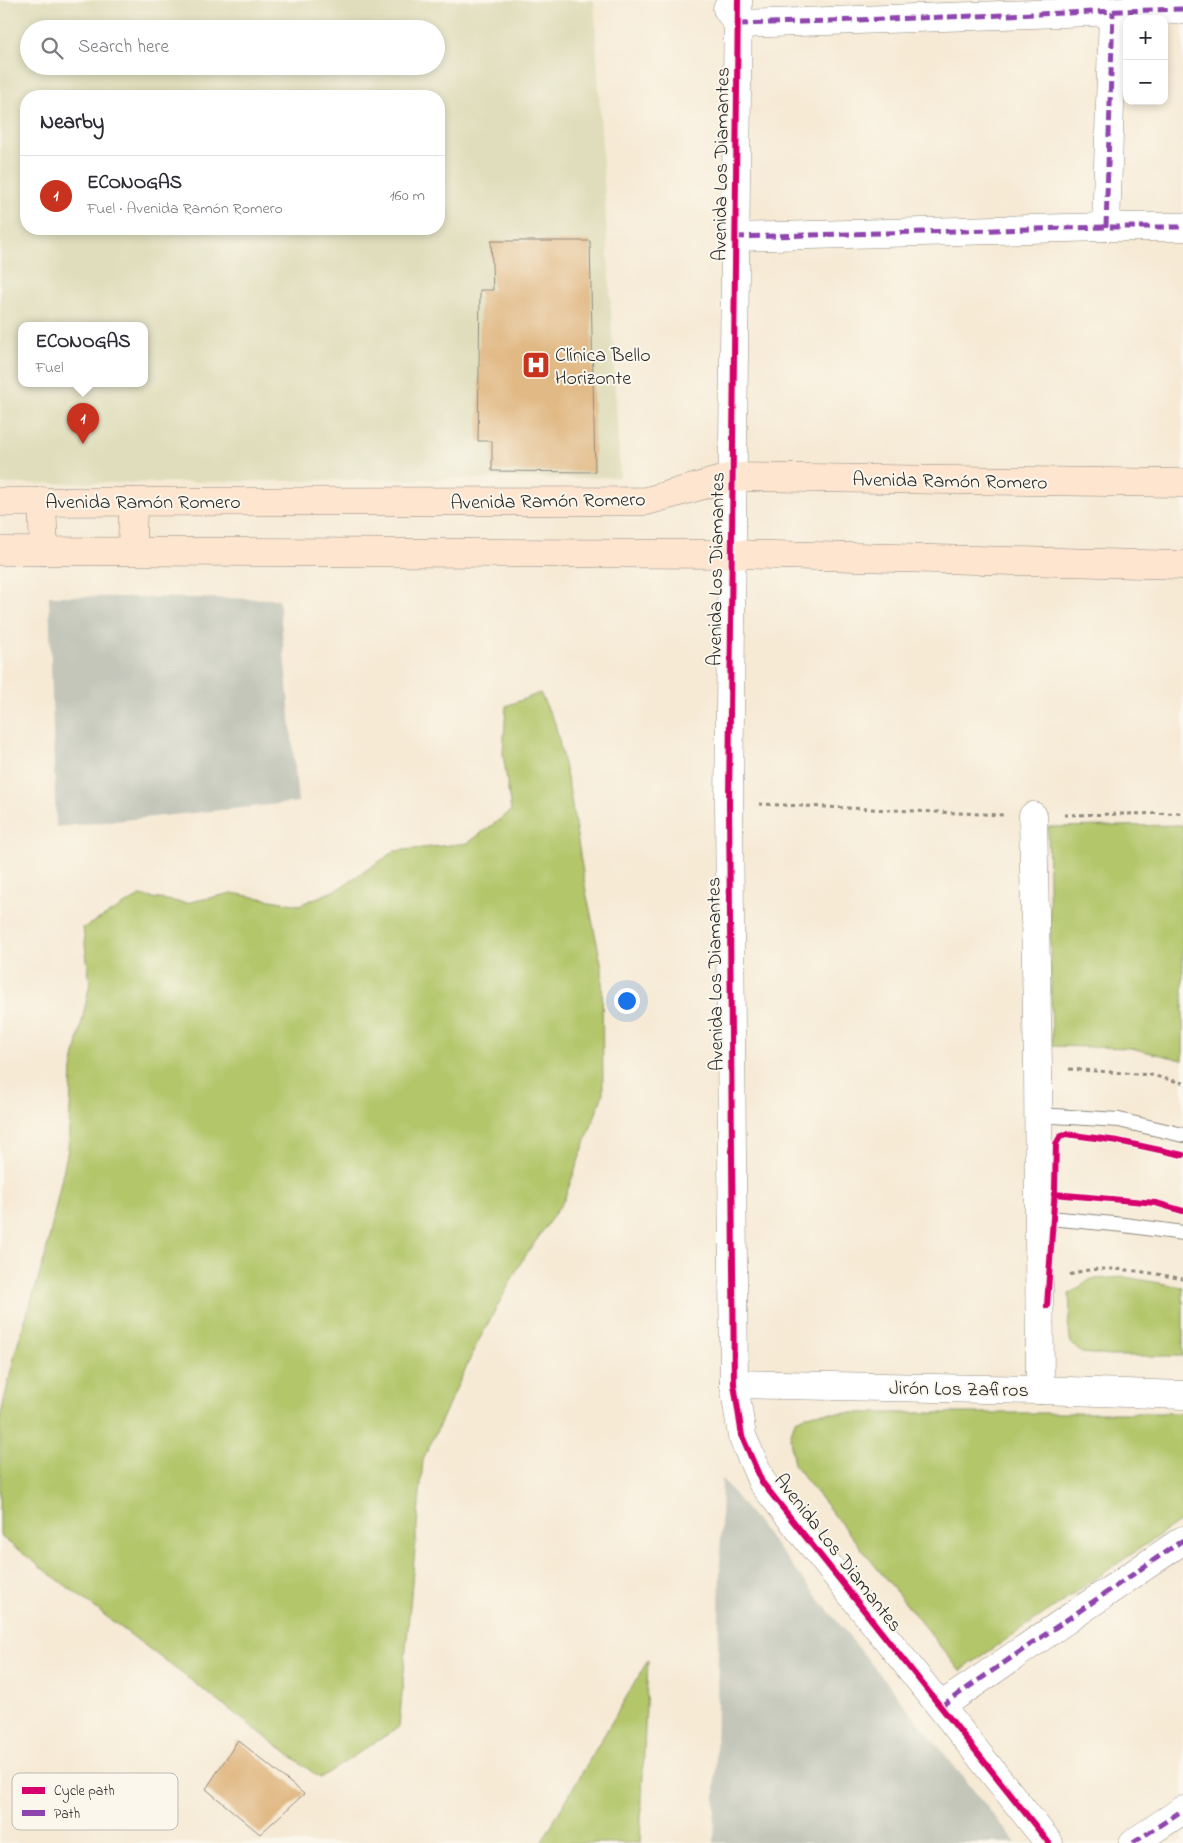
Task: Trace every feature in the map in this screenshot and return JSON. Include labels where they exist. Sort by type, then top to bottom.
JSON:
[{"type":"street","points":[[720,0],[738,12],[1113,12],[1183,9]]},
{"type":"street","name":"Avenida Los Diamantes","points":[[738,12],[728,803],[734,1384],[742,1436],[762,1482],[1049,1843]]},
{"type":"street","points":[[1106,228],[1113,12]]},
{"type":"street","points":[[735,238],[1183,227]]},
{"type":"street","name":"Avenida Ramón Romero","points":[[0,502],[648,501],[732,477],[1183,483]]},
{"type":"street","points":[[42,502],[44,551]]},
{"type":"street","points":[[132,551],[133,502]]},
{"type":"street","points":[[0,551],[731,554],[1183,565]]},
{"type":"street","points":[[1033,816],[1038,1067],[1040,1390]]},
{"type":"street","name":"Jirón Los Zafiros","points":[[734,1384],[1183,1395]]},
{"type":"street","points":[[941,1706],[1183,1540]]},
{"type":"street","points":[[1134,1843],[1183,1810]]},
{"type":"lane","points":[[1038,1115],[1119,1120],[1183,1134]]},
{"type":"lane","points":[[1039,1217],[1183,1233]]},
{"type":"path","points":[[728,803],[1033,816],[1183,813]]},
{"type":"path","points":[[1038,1067],[1151,1074],[1183,1083]]},
{"type":"path","points":[[1063,1278],[1080,1270],[1139,1270],[1183,1279]]},
{"type":"shaded area","points":[[0,0],[594,0],[620,477],[0,484]]},
{"type":"shaded area","points":[[49,596],[279,599],[298,802],[56,827]]},
{"type":"shaded area","points":[[722,1479],[925,1730],[1016,1843],[714,1843]]},
{"type":"green space","points":[[540,693],[555,723],[569,787],[586,891],[602,967],[603,1094],[564,1200],[520,1264],[477,1344],[423,1460],[399,1727],[320,1778],[0,1536],[0,1419],[16,1349],[45,1257],[68,1149],[72,1069],[90,983],[83,928],[140,896],[186,903],[232,893],[299,905],[338,889],[395,851],[468,843],[511,811],[503,753],[506,706]]},
{"type":"green space","points":[[1183,825],[1183,1060],[1130,1048],[1052,1046],[1048,827]]},
{"type":"green space","points":[[1125,1277],[1183,1287],[1183,1356],[1110,1356],[1082,1353],[1071,1344],[1068,1324],[1070,1311],[1069,1294],[1091,1279]]},
{"type":"green space","points":[[814,1413],[1183,1413],[1183,1519],[960,1671],[794,1465],[790,1438],[795,1420]]},
{"type":"green space","points":[[648,1660],[640,1843],[541,1843]]},
{"type":"building","name":"Clínica Bello Horizonte","points":[[491,241],[590,241],[595,472],[492,471],[492,441],[478,441],[480,290],[493,290]]},
{"type":"building","points":[[238,1740],[304,1794],[260,1834],[206,1789]]},
{"type":"marked path","points":[[738,24],[1183,9]]},
{"type":"marked path","points":[[1106,227],[1113,12]]},
{"type":"marked path","points":[[735,237],[1106,227],[1183,227]]},
{"type":"marked path","points":[[941,1706],[1183,1540]]},
{"type":"marked path","points":[[1133,1843],[1183,1810]]},
{"type":"cycle path","points":[[738,0],[729,803],[734,1384],[742,1436],[762,1482],[1049,1843]]},
{"type":"cycle path","points":[[1047,1306],[1056,1144],[1060,1137],[1066,1134],[1118,1141],[1183,1155]]},
{"type":"cycle path","points":[[1054,1194],[1156,1203],[1183,1211]]},
{"type":"place","name":"Clínica Bello Horizonte","points":[[536,365]]},
{"type":"place","name":"ECONOGAS","points":[[83,444]]}]
